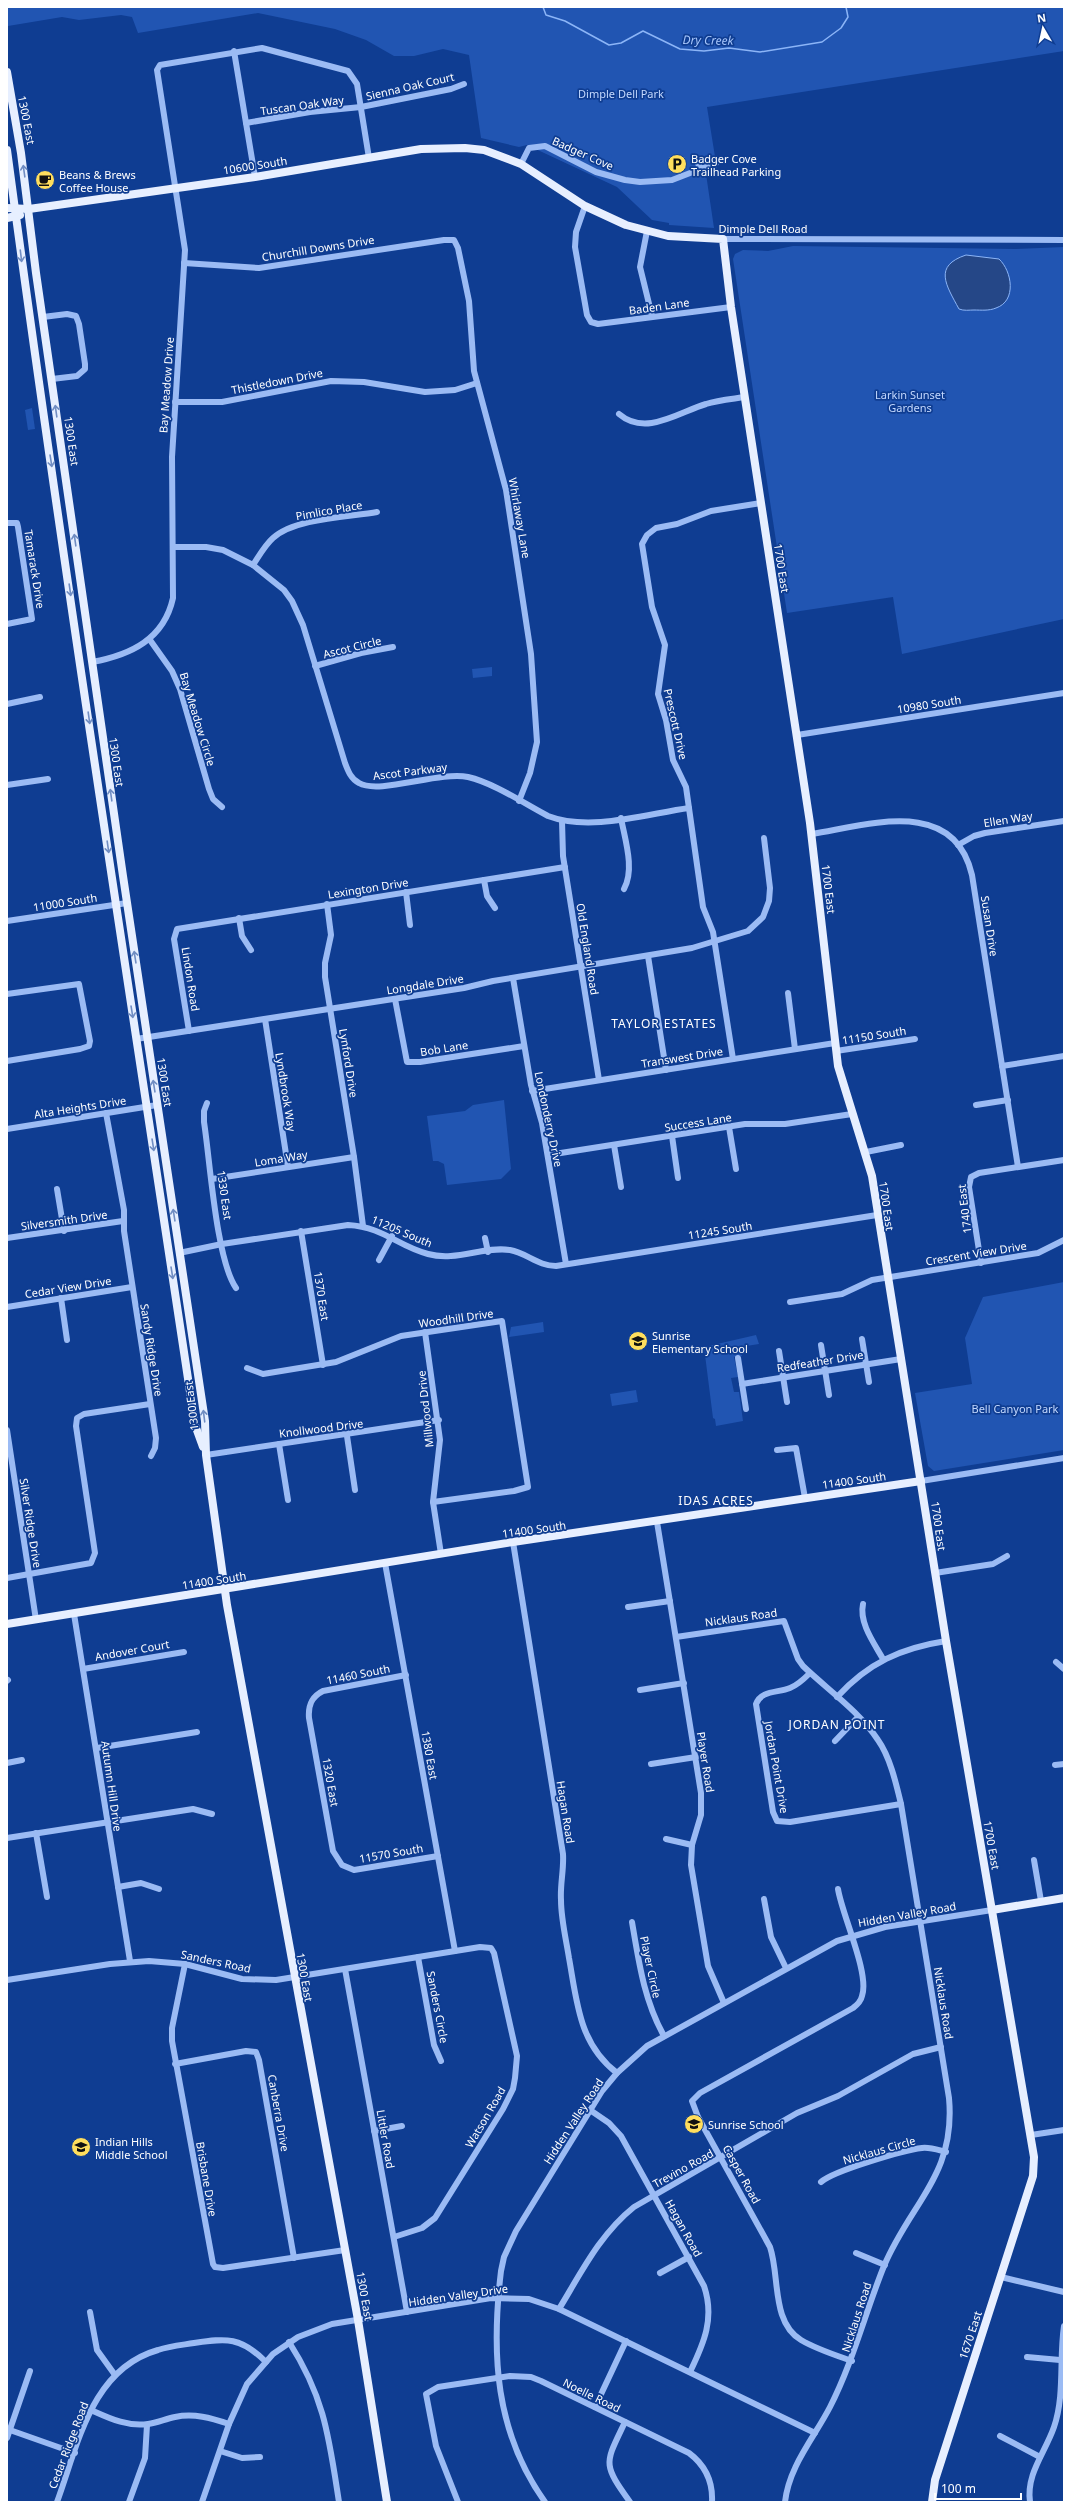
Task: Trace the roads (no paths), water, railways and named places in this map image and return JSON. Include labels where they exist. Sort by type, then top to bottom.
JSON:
[{"type":"main road","name":"1300 East","points":[[7,72],[29,209],[43,317],[127,903],[205,1421],[206,1455],[225,1589],[294,1978],[358,2320],[387,2502]]},
{"type":"main road","name":"10600 South","points":[[11,208],[29,209],[434,148],[484,150]]},
{"type":"main road","name":"1300 East","points":[[7,150],[11,208],[16,217],[136,1039],[196,1425],[206,1455]]},
{"type":"main road","name":"Dimple Dell Road","points":[[484,150],[521,164],[586,206],[605,216],[647,231],[690,238],[724,239]]},
{"type":"main road","name":"10600 South","points":[[7,218],[16,217],[29,209]]},
{"type":"main road","name":"1700 East","points":[[724,239],[731,307],[812,834],[836,1047],[842,1082],[866,1152],[877,1215],[946,1641],[1031,2135],[1033,2176]]},
{"type":"main road","points":[[72,606],[78,621],[84,657],[92,662]]},
{"type":"main road","name":"11400 South","points":[[7,1624],[513,1542],[657,1522],[921,1481]]},
{"type":"main road","points":[[992,1910],[1064,1898]]},
{"type":"main road","name":"1670 East","points":[[932,2502],[935,2480],[1033,2176]]},
{"type":"street","points":[[255,176],[234,51],[262,48],[348,71],[357,84],[369,158]]},
{"type":"street","name":"Bay Meadow Drive","points":[[92,662],[120,656],[150,640],[163,624],[171,608],[174,584],[172,475],[184,263],[184,237],[157,70],[160,65],[234,51]]},
{"type":"street","name":"Sienna Oak Court","points":[[361,107],[451,89],[464,84]]},
{"type":"street","name":"Tuscan Oak Way","points":[[246,123],[310,112],[361,107]]},
{"type":"street","name":"Badger Cove","points":[[521,164],[529,148],[539,145],[596,172],[625,180],[640,182],[672,180],[716,163]]},
{"type":"street","points":[[695,157],[701,170]]},
{"type":"street","name":"Baden Lane","points":[[586,206],[576,232],[575,247],[587,315],[591,322],[598,324],[731,307]]},
{"type":"street","points":[[647,231],[640,267],[652,316]]},
{"type":"street","name":"Dimple Dell Road","points":[[724,239],[1064,240]]},
{"type":"street","name":"Churchill Downs Drive","points":[[184,263],[260,268],[434,240],[454,240]]},
{"type":"street","name":"Whirlaway Lane","points":[[454,240],[462,259],[469,300],[472,355],[477,383],[506,490],[531,654],[537,742],[530,773],[519,801]]},
{"type":"street","points":[[43,317],[67,314],[76,316],[79,324],[85,369],[77,376],[52,379]]},
{"type":"street","name":"Thistledown Drive","points":[[175,402],[222,402],[331,381],[364,382],[425,392],[455,390],[477,383]]},
{"type":"street","points":[[619,414],[634,423],[650,423],[665,420],[705,404],[745,397]]},
{"type":"street","name":"Prescott Drive","points":[[733,1059],[715,943],[703,907],[684,780],[672,756],[666,720],[658,694],[665,645],[652,607],[642,544],[646,534],[656,528],[690,520],[711,511],[761,502]]},
{"type":"street","name":"Pimlico Place","points":[[253,565],[274,537],[286,530],[298,525],[377,512]]},
{"type":"street","name":"Tamarack Drive","points":[[7,523],[17,522],[32,619],[7,624]]},
{"type":"street","name":"Ascot Parkway","points":[[174,547],[206,547],[223,550],[253,565],[274,581],[292,601],[303,625],[345,763],[353,778],[359,783],[379,786],[437,776],[459,776],[480,782],[562,821],[592,823],[689,808]]},
{"type":"street","name":"Bay Meadow Circle","points":[[150,640],[172,671],[180,689],[209,789],[213,799],[222,807]]},
{"type":"street","name":"Ascot Circle","points":[[316,666],[361,653],[393,647]]},
{"type":"street","name":"10980 South","points":[[797,735],[1064,693]]},
{"type":"street","points":[[7,704],[40,697]]},
{"type":"street","points":[[7,785],[48,779]]},
{"type":"street","points":[[621,818],[629,870],[629,880],[624,889]]},
{"type":"street","name":"Old England Road","points":[[562,821],[565,867],[599,1080]]},
{"type":"street","name":"Susan Drive","points":[[812,834],[891,822],[916,821],[937,828],[958,845],[967,859],[972,875],[1018,1167]]},
{"type":"street","name":"Ellen Way","points":[[958,845],[974,836],[985,833],[1064,821]]},
{"type":"street","name":"Longdale Drive","points":[[136,1039],[468,988],[513,978],[648,956],[715,943],[748,931],[756,924],[767,909],[770,888],[764,838]]},
{"type":"street","name":"Lexington Drive","points":[[175,931],[239,918],[565,867]]},
{"type":"street","points":[[484,880],[487,896],[495,908]]},
{"type":"street","points":[[406,892],[410,925]]},
{"type":"street","name":"11000 South","points":[[7,921],[127,903]]},
{"type":"street","name":"Lynford Drive","points":[[327,904],[332,935],[325,970],[354,1157],[363,1226]]},
{"type":"street","points":[[239,918],[242,936],[250,950]]},
{"type":"street","name":"Lindon Road","points":[[175,931],[189,1032]]},
{"type":"street","points":[[648,956],[666,1070]]},
{"type":"street","name":"Londonderry Drive","points":[[513,978],[532,1091],[540,1115],[548,1156],[566,1264]]},
{"type":"street","points":[[7,994],[79,984],[83,993],[90,1046],[7,1061]]},
{"type":"street","points":[[788,993],[795,1050]]},
{"type":"street","name":"Bob Lane","points":[[395,999],[407,1062],[420,1062],[524,1046]]},
{"type":"street","name":"Lyndbrook Way","points":[[265,1019],[288,1167]]},
{"type":"street","name":"11150 South","points":[[836,1047],[915,1039]]},
{"type":"street","name":"Transwest Drive","points":[[532,1091],[795,1050],[836,1047]]},
{"type":"street","points":[[1002,1066],[1064,1056]]},
{"type":"street","points":[[976,1105],[1008,1100]]},
{"type":"street","name":"1330 East","points":[[207,1103],[204,1111],[204,1122],[222,1244],[227,1270],[236,1288]]},
{"type":"street","name":"Alta Heights Drive","points":[[7,1128],[157,1105]]},
{"type":"street","name":"Sandy Ridge Drive","points":[[29,1574],[86,1565],[91,1563],[95,1556],[76,1426],[77,1418],[84,1414],[150,1404],[132,1287],[123,1221],[122,1202],[106,1113]]},
{"type":"street","name":"Success Lane","points":[[548,1156],[745,1124],[785,1124],[852,1114]]},
{"type":"street","points":[[729,1127],[736,1169]]},
{"type":"street","points":[[672,1136],[678,1178]]},
{"type":"street","points":[[614,1145],[621,1187]]},
{"type":"street","points":[[866,1152],[902,1145]]},
{"type":"street","name":"Loma Way","points":[[212,1179],[354,1157]]},
{"type":"street","points":[[1018,1167],[1064,1160]]},
{"type":"street","name":"1740 East","points":[[981,1263],[969,1187],[971,1177],[979,1173],[1018,1167]]},
{"type":"street","points":[[57,1189],[64,1231]]},
{"type":"street","name":"11245 South","points":[[566,1264],[877,1215]]},
{"type":"street","name":"Silversmith Drive","points":[[7,1238],[64,1231],[123,1221]]},
{"type":"street","name":"11205 South","points":[[180,1253],[222,1244],[334,1226],[363,1226],[392,1236],[417,1250],[438,1256],[462,1256],[488,1252],[512,1251],[542,1264],[566,1264]]},
{"type":"street","name":"1370 East","points":[[302,1231],[323,1365]]},
{"type":"street","points":[[379,1260],[392,1236]]},
{"type":"street","points":[[485,1238],[488,1252]]},
{"type":"street","name":"Crescent View Drive","points":[[790,1302],[842,1294],[872,1280],[887,1277],[1038,1253],[1064,1240]]},
{"type":"street","name":"Cedar View Drive","points":[[7,1307],[132,1287]]},
{"type":"street","points":[[61,1298],[67,1340]]},
{"type":"street","name":"Woodhill Drive","points":[[247,1368],[263,1374],[323,1365],[345,1360],[401,1336],[502,1322],[528,1486],[514,1491],[433,1502]]},
{"type":"street","name":"Millwood Drive","points":[[425,1332],[439,1420],[440,1448],[433,1502],[441,1554]]},
{"type":"street","points":[[862,1339],[869,1382]]},
{"type":"street","points":[[821,1345],[829,1395]]},
{"type":"street","points":[[780,1351],[787,1402]]},
{"type":"street","points":[[738,1358],[746,1409]]},
{"type":"street","name":"Redfeather Drive","points":[[742,1384],[901,1359]]},
{"type":"street","points":[[150,1404],[156,1438],[155,1448],[151,1456]]},
{"type":"street","name":"Knollwood Drive","points":[[206,1455],[347,1436],[439,1420]]},
{"type":"street","name":"Silver Ridge Drive","points":[[7,1430],[36,1620]]},
{"type":"street","points":[[347,1436],[355,1490]]},
{"type":"street","points":[[279,1444],[288,1500]]},
{"type":"street","points":[[777,1450],[796,1448],[805,1498]]},
{"type":"street","name":"11400 South","points":[[921,1481],[1064,1458]]},
{"type":"street","name":"Player Road","points":[[657,1522],[696,1757],[702,1804],[699,1826],[692,1845],[691,1865],[705,1951],[713,1980],[724,2002]]},
{"type":"street","name":"Hagan Road","points":[[513,1542],[563,1854],[564,1872],[561,1902],[578,2012],[589,2043],[598,2055],[617,2073]]},
{"type":"street","points":[[935,1574],[993,1564],[1007,1556]]},
{"type":"street","name":"1380 East","points":[[385,1563],[455,1951]]},
{"type":"street","points":[[7,1578],[29,1574]]},
{"type":"street","points":[[628,1607],[670,1601]]},
{"type":"street","points":[[863,1604],[862,1612],[864,1622],[882,1659]]},
{"type":"street","name":"Autumn Hill Drive","points":[[74,1614],[97,1748],[107,1822],[130,1962]]},
{"type":"street","name":"Nicklaus Road","points":[[676,1637],[784,1621],[798,1659],[810,1673],[858,1717],[875,1736],[882,1747],[901,1804],[950,2109],[946,2152],[935,2178],[902,2230],[885,2265],[852,2361],[815,2433],[797,2464],[785,2502]]},
{"type":"street","points":[[837,1697],[863,1672],[882,1659],[908,1649],[946,1641]]},
{"type":"street","name":"Andover Court","points":[[83,1669],[184,1652]]},
{"type":"street","points":[[1056,1662],[1064,1670]]},
{"type":"street","name":"Jordan Point Drive","points":[[810,1673],[790,1688],[758,1698],[756,1704],[773,1812],[777,1821],[790,1822],[901,1804]]},
{"type":"street","name":"11460 South","points":[[315,1696],[327,1690],[406,1675]]},
{"type":"street","points":[[640,1690],[684,1683]]},
{"type":"street","name":"1320 East","points":[[315,1696],[309,1706],[309,1718],[333,1851],[338,1861],[347,1868]]},
{"type":"street","points":[[835,1741],[858,1717]]},
{"type":"street","points":[[97,1748],[197,1732]]},
{"type":"street","points":[[651,1764],[696,1757]]},
{"type":"street","points":[[7,1762],[22,1760]]},
{"type":"street","points":[[1055,1765],[1064,1764]]},
{"type":"street","points":[[7,1838],[193,1808],[212,1814]]},
{"type":"street","points":[[36,1833],[47,1897]]},
{"type":"street","points":[[666,1839],[692,1845]]},
{"type":"street","name":"11570 South","points":[[347,1868],[363,1869],[438,1856]]},
{"type":"street","points":[[1034,1860],[1041,1901]]},
{"type":"street","points":[[118,1886],[141,1883],[159,1888]]},
{"type":"street","points":[[838,1889],[842,1910],[851,1935]]},
{"type":"street","points":[[764,1900],[772,1937],[786,1968]]},
{"type":"street","name":"Hidden Valley Road","points":[[545,2502],[522,2465],[504,2416],[498,2378],[499,2298],[501,2271],[509,2243],[590,2110],[617,2073],[636,2055],[664,2036],[786,1968],[851,1935],[920,1921],[992,1910]]},
{"type":"street","name":"Player Circle","points":[[632,1922],[643,1985],[652,2012],[664,2036]]},
{"type":"street","name":"Casper Road","points":[[851,1935],[863,1985],[862,1996],[857,2005],[700,2093],[692,2101],[698,2117],[770,2247],[776,2269],[782,2315],[786,2324],[799,2339],[852,2361]]},
{"type":"street","name":"Sanders Road","points":[[7,1980],[130,1962],[167,1961],[185,1964],[242,1979],[270,1980],[294,1978],[484,1946],[491,1948]]},
{"type":"street","name":"Watson Road","points":[[394,2237],[417,2230],[435,2218],[503,2109],[513,2090],[517,2056],[494,1953],[491,1948]]},
{"type":"street","name":"Sanders Circle","points":[[418,1957],[434,2045],[441,2061]]},
{"type":"street","name":"Brisbane Drive","points":[[185,1964],[172,2028],[175,2064],[212,2264],[215,2267],[223,2268],[345,2250]]},
{"type":"street","name":"Littler Road","points":[[345,1969],[407,2312]]},
{"type":"street","name":"Trevino Road","points":[[559,2309],[612,2226],[634,2208],[797,2113],[838,2096],[914,2054],[941,2047]]},
{"type":"street","name":"Canberra Drive","points":[[175,2064],[246,2051],[256,2052],[259,2060],[294,2258]]},
{"type":"street","name":"Hagan Road","points":[[590,2110],[609,2123],[621,2136],[704,2286],[709,2314],[704,2343],[690,2372]]},
{"type":"street","points":[[374,2132],[402,2126]]},
{"type":"street","points":[[1031,2135],[1064,2130]]},
{"type":"street","name":"Nicklaus Circle","points":[[820,2182],[837,2172],[913,2150],[927,2148],[946,2152]]},
{"type":"street","points":[[856,2252],[885,2265]]},
{"type":"street","points":[[660,2273],[689,2257]]},
{"type":"street","points":[[1001,2277],[1064,2292]]},
{"type":"street","name":"Hidden Valley Drive","points":[[202,2502],[229,2424],[247,2384],[266,2362],[289,2342],[314,2329],[358,2320],[499,2298],[529,2299],[559,2309],[815,2433]]},
{"type":"street","points":[[90,2312],[97,2350],[115,2375]]},
{"type":"street","points":[[1030,2502],[1030,2481],[1057,2415],[1060,2360],[1064,2326]]},
{"type":"street","name":"Cedar Ridge Road","points":[[57,2502],[91,2410],[104,2387],[127,2365],[158,2350],[224,2339],[248,2346],[266,2362]]},
{"type":"street","points":[[595,2407],[626,2341]]},
{"type":"street","points":[[289,2342],[309,2375],[318,2395],[329,2436],[339,2502]]},
{"type":"street","points":[[1027,2357],[1060,2360]]},
{"type":"street","points":[[7,2438],[30,2371]]},
{"type":"street","name":"Noelle Road","points":[[458,2502],[436,2446],[426,2400],[427,2392],[438,2387],[498,2378],[530,2377],[681,2448],[696,2459],[708,2475],[711,2484],[712,2502]]},
{"type":"street","points":[[91,2410],[124,2423],[147,2424],[177,2417],[194,2415],[229,2424]]},
{"type":"street","points":[[625,2422],[608,2461],[613,2478],[630,2502]]},
{"type":"street","points":[[129,2502],[145,2458],[147,2424]]},
{"type":"street","points":[[9,2429],[75,2453]]},
{"type":"street","points":[[1000,2436],[1040,2457]]},
{"type":"street","points":[[220,2451],[242,2458],[260,2457]]},
{"type":"waterway","name":"Dry Creek","points":[[543,7],[546,15],[565,21],[609,45],[621,43],[643,31],[680,49],[704,51],[729,48],[760,52],[822,42],[841,28],[848,17],[846,7]]},
{"type":"place","name":"Badger Cove Trailhead Parking","points":[[677,164]]},
{"type":"place","name":"Beans & Brews Coffee House","points":[[45,180]]},
{"type":"place","name":"Sunrise Elementary School","points":[[638,1341]]},
{"type":"place","name":"Sunrise School","points":[[694,2124]]},
{"type":"place","name":"Indian Hills Middle School","points":[[81,2147]]},
{"type":"district","name":"TAYLOR ESTATES","points":[[664,1023]]},
{"type":"district","name":"IDAS ACRES","points":[[716,1500]]},
{"type":"district","name":"JORDAN POINT","points":[[837,1724]]},
{"type":"park label","name":"Dimple Dell Park","points":[[621,93]]},
{"type":"park label","name":"Larkin Sunset Gardens","points":[[910,400]]},
{"type":"park label","name":"Bell Canyon Park","points":[[1015,1408]]}]
